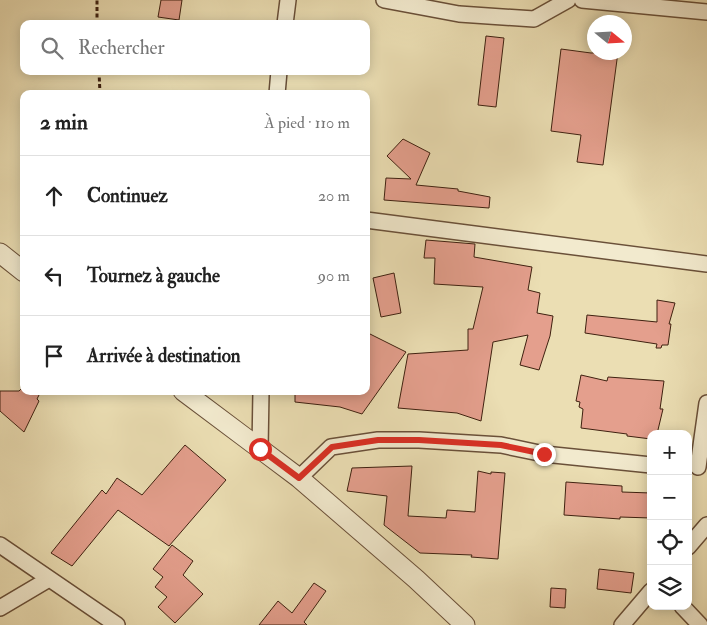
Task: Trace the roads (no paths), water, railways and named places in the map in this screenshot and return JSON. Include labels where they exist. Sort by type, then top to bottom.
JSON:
[{"type":"street","points":[[286,20],[288,0]]},
{"type":"street","points":[[384,0],[459,14],[534,19],[568,0]]},
{"type":"street","points":[[582,0],[707,12]]},
{"type":"street","points":[[277,90],[278,75]]},
{"type":"street","points":[[370,221],[707,264]]},
{"type":"street","points":[[0,253],[20,269]]},
{"type":"street","points":[[188,395],[299,478],[416,579],[465,625]]},
{"type":"street","points":[[260,449],[261,395]]},
{"type":"street","points":[[698,467],[707,404]]},
{"type":"street","points":[[299,478],[332,447],[378,440],[419,440],[501,445],[544,454],[647,465]]},
{"type":"street","points":[[692,542],[707,525]]},
{"type":"street","points":[[0,545],[118,625]]},
{"type":"street","points":[[0,608],[49,579]]},
{"type":"street","points":[[622,625],[647,596]]},
{"type":"street","points":[[686,610],[700,625]]}]
